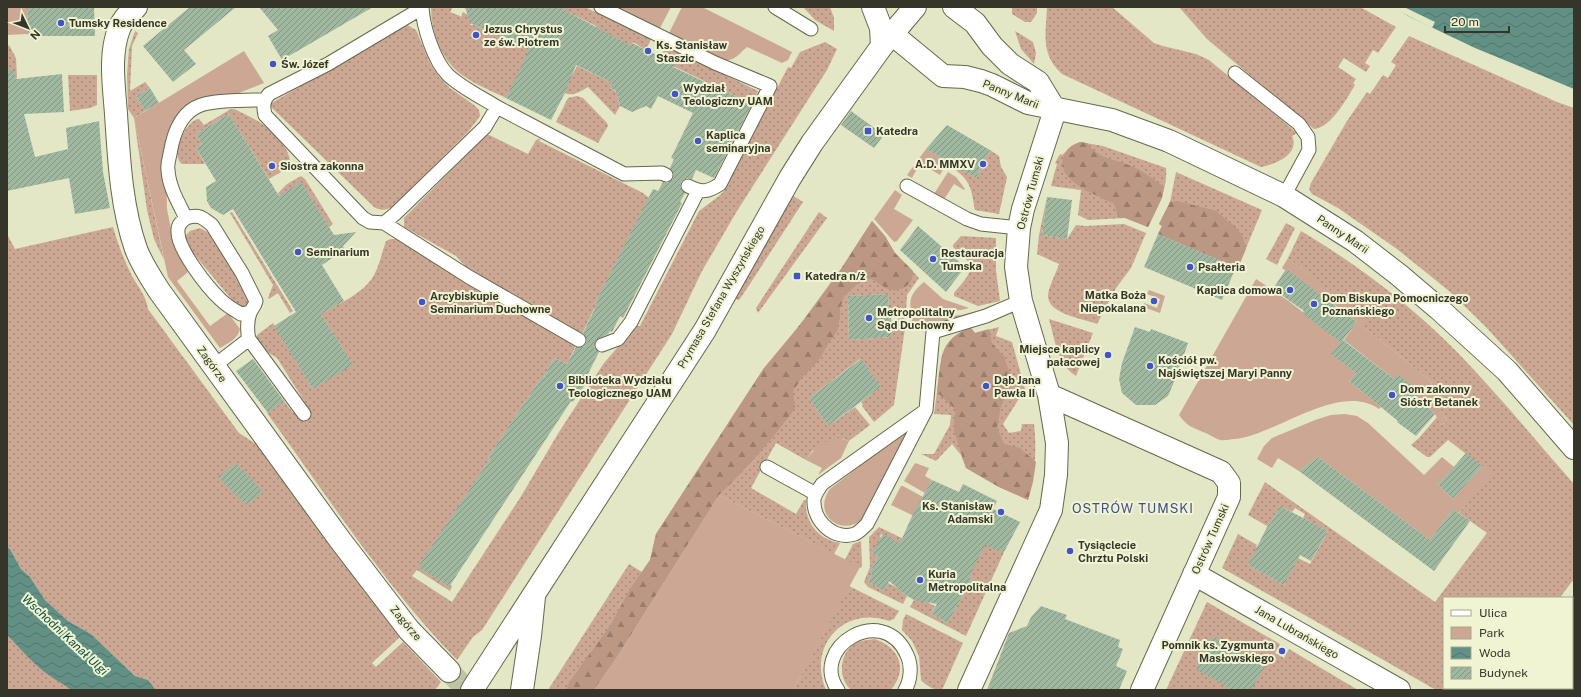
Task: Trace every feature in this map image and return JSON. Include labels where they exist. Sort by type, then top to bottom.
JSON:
[{"type":"street","name":"Zagórze","points":[[136,7],[119,29],[113,58],[119,170],[128,220],[136,249],[144,266],[160,292],[340,540],[409,630],[449,671]]},
{"type":"street","points":[[873,7],[887,40]]},
{"type":"street","name":"Prymasa Stefana Wyszyńskiego","points":[[475,686],[705,330],[804,155],[887,40],[915,7]]},
{"type":"street","name":"Panny Marii","points":[[954,7],[975,23],[992,46],[1010,64],[1038,82],[1055,110]]},
{"type":"street","name":"Panny Marii","points":[[887,40],[943,76],[965,77],[980,81],[992,85],[1028,103],[1055,110],[1112,120],[1169,141],[1284,196],[1355,241],[1399,275],[1439,309],[1507,371],[1574,448]]},
{"type":"street","name":"Ostrów Tumski","points":[[969,690],[1050,510],[1056,475],[1057,443],[1049,395],[1021,302],[1016,267],[1019,228],[1030,186],[1055,110]]},
{"type":"street","name":"Ostrów Tumski","points":[[1049,395],[1221,472],[1229,484],[1229,497],[1142,690]]},
{"type":"street","name":"Jana Lubrańskiego","points":[[1194,574],[1399,690]]},
{"type":"street","name":"Prymasa Stefana Wyszyńskiego","points":[[522,690],[530,636],[534,593]]},
{"type":"lane","points":[[579,340],[469,277],[384,223],[370,222],[363,218],[266,115],[263,106],[264,100],[269,94],[328,64],[422,7],[424,24],[439,62],[448,74],[464,87],[497,107],[624,174],[662,173],[666,175]]},
{"type":"lane","points":[[602,7],[715,63],[770,86],[720,184],[711,190],[693,189],[631,322],[618,339],[602,345]]},
{"type":"lane","points":[[775,7],[811,30]]},
{"type":"lane","points":[[1235,73],[1299,124],[1308,137],[1309,150],[1284,196]]},
{"type":"lane","points":[[186,218],[174,196],[168,169],[172,143],[178,125],[186,115],[200,105],[220,102],[264,100]]},
{"type":"lane","points":[[384,223],[485,127],[497,107]]},
{"type":"lane","points":[[907,186],[967,219],[981,224],[1019,228]]},
{"type":"lane","points":[[250,312],[241,314],[221,300],[205,282],[188,258],[179,239],[178,230],[180,223],[186,218],[196,215],[205,219],[212,225],[242,273],[256,301],[250,312],[248,329],[249,340],[304,414]]},
{"type":"lane","points":[[926,410],[822,484],[813,499],[816,516],[824,527],[839,535],[855,534],[867,524],[926,410],[933,332],[986,316],[1021,302]]},
{"type":"lane","points":[[214,366],[249,340]]},
{"type":"lane","points":[[767,467],[816,494]]},
{"type":"lane","points":[[838,690],[835,686],[831,672],[833,658],[840,645],[851,635],[865,631],[880,631],[893,636],[904,647],[910,660],[910,674],[907,689]]},
{"type":"green space","points":[[7,7],[27,7],[28,34],[7,35]]},
{"type":"green space","points":[[431,7],[453,7],[450,12],[461,17],[463,12],[475,19],[470,25],[474,25],[487,31],[488,34],[489,31],[534,44],[506,98],[462,75],[448,62],[435,36],[431,16]]},
{"type":"green space","points":[[558,7],[585,7],[651,39],[646,50],[633,42],[631,46]]},
{"type":"green space","points":[[614,7],[671,7],[660,28],[657,28]]},
{"type":"green space","points":[[682,7],[702,7],[792,52],[788,60],[782,63],[747,47],[736,57],[729,60],[724,60],[669,33]]},
{"type":"green space","points":[[803,7],[830,7],[834,18],[834,31],[815,20]]},
{"type":"green space","points":[[1012,7],[1037,7],[1037,13],[1031,22],[1025,22],[1012,14]]},
{"type":"green space","points":[[1047,7],[1112,7],[1154,43],[1196,54],[1209,60],[1297,133],[1292,136],[1294,142],[1293,148],[1290,153],[1280,161],[1261,167],[1062,74],[1050,59],[1047,51]]},
{"type":"green space","points":[[1179,7],[1360,7],[1396,27],[1378,53],[1373,50],[1365,63],[1370,66],[1366,72],[1344,58],[1338,67],[1356,79],[1353,83],[1355,85],[1338,112],[1326,124],[1314,129],[1207,39]]},
{"type":"green space","points":[[402,25],[407,25],[416,30],[430,63],[439,77],[450,88],[474,105],[479,110],[480,116],[468,132],[393,207],[381,210],[374,207],[270,106],[270,104],[378,41]]},
{"type":"green space","points":[[135,31],[138,33],[132,46],[130,91],[145,82],[150,88],[136,96],[145,111],[134,118],[128,109],[127,74],[129,49]]},
{"type":"green space","points":[[1015,31],[1033,42],[1036,53],[1034,64],[1021,49]]},
{"type":"green space","points":[[1409,36],[1557,102],[1574,108],[1574,425],[1486,327],[1449,291],[1397,249],[1338,208],[1312,194],[1309,189],[1347,121],[1367,92],[1370,94],[1383,75],[1388,78],[1396,65],[1391,62]]},
{"type":"green space","points":[[825,42],[837,49],[827,70],[737,211],[702,271],[672,334],[482,630],[473,637],[457,660],[431,632],[382,572],[267,413],[284,401],[293,413],[306,404],[277,358],[265,349],[257,338],[257,335],[273,323],[313,389],[352,364],[321,314],[359,292],[371,280],[377,269],[386,241],[396,239],[449,267],[462,281],[576,345],[567,364],[554,358],[544,377],[542,376],[488,458],[490,459],[419,567],[449,587],[450,585],[452,586],[450,591],[417,570],[412,576],[452,602],[520,498],[559,432],[604,363],[636,326],[640,326],[699,211],[724,191],[788,67],[791,68],[800,52]]},
{"type":"green space","points":[[9,45],[16,58],[17,78],[7,79],[7,48]]},
{"type":"green space","points":[[666,46],[758,91],[752,104],[673,66],[675,63],[661,57]]},
{"type":"green space","points":[[244,51],[264,83],[231,96],[192,106],[166,167],[167,209],[171,229],[176,245],[188,270],[187,273],[177,281],[210,326],[228,313],[240,329],[235,338],[220,348],[168,277],[134,118]]},
{"type":"green space","points":[[577,66],[612,83],[610,88],[618,93],[617,96],[620,106],[615,115],[588,87],[574,94],[565,93],[564,90]]},
{"type":"green space","points":[[68,75],[97,75],[97,105],[90,108],[70,111]]},
{"type":"green space","points":[[577,96],[583,98],[607,123],[608,126],[598,143],[556,122],[568,98]]},
{"type":"green space","points":[[231,109],[234,109],[258,121],[269,129],[282,143],[290,159],[289,164],[285,169],[269,179],[229,114],[196,134],[202,144],[196,148],[205,164],[182,164],[179,160],[178,147],[184,132],[189,125],[199,119],[204,125]]},
{"type":"green space","points":[[134,118],[164,260],[154,239],[147,210]]},
{"type":"green space","points":[[487,134],[528,154],[536,140],[541,138],[539,141],[643,193],[649,198],[595,303],[599,306],[594,309],[582,334],[469,270],[456,256],[404,227],[404,218]]},
{"type":"green space","points":[[1080,142],[1103,146],[1166,168],[1164,191],[1148,227],[1125,218],[1088,220],[1078,215],[1081,190],[1051,186],[1057,164],[1055,163],[1060,154],[1062,155],[1071,147]]},
{"type":"green space","points":[[1080,142],[1087,143],[1096,152],[1107,158],[1140,170],[1164,187],[1162,198],[1148,227],[1125,218],[1119,218],[1114,204],[1080,187],[1066,174],[1063,166],[1064,155],[1069,148]]},
{"type":"green space","points":[[926,149],[947,161],[940,175],[920,163],[912,178],[907,175]]},
{"type":"green space","points":[[990,150],[999,156],[1001,167],[1007,177],[999,214],[975,210],[970,186],[953,168],[955,166],[976,178]]},
{"type":"green space","points":[[948,172],[956,177],[965,189],[964,190],[954,184],[943,199],[934,194]]},
{"type":"green space","points":[[1176,172],[1262,210],[1239,265],[1236,267],[1158,234],[1162,226],[1159,224],[1170,202]]},
{"type":"green space","points":[[301,176],[305,179],[333,224],[329,227],[301,183],[279,196],[278,193],[287,184]]},
{"type":"green space","points":[[895,190],[902,195],[894,209],[913,220],[897,241],[894,242],[874,219]]},
{"type":"green space","points":[[792,195],[803,202],[739,300],[735,299]]},
{"type":"green space","points":[[1047,197],[1042,235],[1067,239],[1076,225],[1086,226],[1124,224],[1146,233],[1131,268],[1116,288],[1097,324],[1061,312],[1054,308],[1050,303],[1048,297],[1049,289],[1059,264],[1037,254],[1039,235]]},
{"type":"green space","points":[[1177,201],[1217,211],[1235,226],[1243,237],[1246,249],[1239,265],[1236,267],[1158,234],[1162,226],[1159,224],[1170,202]]},
{"type":"green space","points":[[232,212],[293,311],[290,313],[278,293],[269,299],[268,298],[273,285],[230,213]]},
{"type":"green space","points":[[819,212],[827,218],[758,313],[756,308]]},
{"type":"green space","points":[[872,221],[885,236],[895,253],[919,278],[907,295],[906,311],[903,314],[896,314],[895,311],[889,312],[888,294],[848,296],[849,340],[892,337],[891,322],[896,321],[896,319],[904,318],[906,321],[894,405],[874,422],[862,406],[863,405],[861,402],[881,387],[860,359],[809,398],[828,426],[855,407],[870,425],[849,441],[843,439],[812,451],[806,460],[776,443],[751,488],[796,514],[804,500],[806,500],[808,516],[814,529],[826,538],[840,543],[834,554],[719,495],[617,657],[594,690],[548,690],[629,564],[642,572],[650,560],[656,534],[764,368],[796,342],[793,334],[841,269]]},
{"type":"green space","points":[[872,221],[885,236],[895,253],[913,271],[910,282],[907,286],[900,289],[891,290],[870,278],[856,285],[845,295],[840,308],[840,318],[837,331],[819,360],[800,380],[793,392],[795,408],[759,453],[719,495],[617,657],[594,690],[566,690],[570,681],[610,626],[630,589],[650,560],[656,534],[764,368],[803,321],[841,269]]},
{"type":"green space","points":[[1286,223],[1295,228],[1277,265],[1266,259]]},
{"type":"green space","points":[[113,227],[126,264],[144,296],[148,309],[239,433],[259,446],[401,636],[372,663],[376,667],[403,642],[441,682],[435,690],[156,690],[148,680],[135,676],[91,634],[68,621],[45,600],[30,577],[21,569],[10,549],[7,547],[7,234],[15,249]]},
{"type":"green space","points":[[200,228],[209,233],[250,299],[246,309],[238,307],[193,253],[185,236],[190,231]]},
{"type":"green space","points":[[1301,231],[1363,272],[1402,302],[1457,352],[1487,384],[1574,484],[1574,579],[1561,596],[1562,597],[1443,597],[1443,689],[1506,689],[1505,690],[1436,690],[1222,568],[1238,534],[1258,547],[1248,565],[1284,585],[1298,558],[1310,564],[1328,531],[1303,518],[1305,514],[1295,508],[1292,512],[1280,506],[1270,524],[1269,523],[1267,526],[1248,515],[1265,482],[1435,602],[1487,533],[1459,513],[1492,474],[1448,440],[1430,457],[1427,457],[1411,445],[1437,417],[1441,425],[1447,421],[1435,401],[1431,381],[1365,328],[1365,318],[1288,258]]},
{"type":"green space","points":[[961,236],[996,238],[996,270],[1000,301],[978,306],[954,296],[954,293],[966,278],[970,270],[969,262],[953,247]]},
{"type":"green space","points":[[1288,258],[1366,318],[1365,328],[1431,381],[1435,401],[1447,421],[1441,425],[1435,414],[1416,397],[1419,392],[1394,379],[1344,340],[1357,322],[1282,268]]},
{"type":"green space","points":[[1256,279],[1290,302],[1340,342],[1332,354],[1356,373],[1349,381],[1381,407],[1379,409],[1363,402],[1345,401],[1307,412],[1269,429],[1251,435],[1223,440],[1207,434],[1184,422],[1179,415]]},
{"type":"green space","points":[[924,282],[943,299],[969,308],[961,310],[912,312],[910,303],[912,295]]},
{"type":"green space","points":[[1149,290],[1165,296],[1160,313],[1143,307],[1144,303],[1157,308],[1160,299],[1147,294]]},
{"type":"green space","points":[[985,310],[935,326],[911,322],[913,318],[962,315]]},
{"type":"green space","points":[[1049,319],[1093,333],[1076,376],[1065,365],[1061,358],[1055,343]]},
{"type":"green space","points":[[999,327],[996,336],[1012,342],[1025,389],[1003,424],[1009,433],[1021,431],[1022,424],[1034,424],[1035,462],[1028,500],[999,487],[966,468],[961,455],[952,444],[936,461],[921,454],[934,454],[950,425],[951,415],[934,414],[942,355],[949,341],[961,332],[971,328],[975,333]]},
{"type":"green space","points":[[971,328],[975,333],[989,329],[992,343],[1004,357],[1013,382],[1001,406],[997,428],[1004,444],[1020,448],[1036,462],[1028,500],[999,487],[966,468],[954,431],[955,409],[937,392],[941,362],[947,345],[952,338],[960,332]]},
{"type":"green space","points":[[1345,414],[1357,416],[1368,423],[1424,475],[1442,457],[1454,467],[1438,485],[1453,499],[1482,466],[1493,474],[1459,513],[1453,509],[1430,540],[1318,457],[1299,471],[1278,458],[1272,468],[1257,459],[1264,446],[1272,438],[1315,420],[1331,415]]},
{"type":"green space","points":[[907,429],[910,433],[862,520],[853,525],[845,526],[837,524],[831,520],[826,514],[824,506],[825,498],[830,489]]},
{"type":"green space","points":[[838,438],[849,441],[841,458],[818,475],[822,468],[806,460],[820,445]]},
{"type":"green space","points":[[915,463],[929,468],[925,476],[932,480],[925,493],[904,481]]},
{"type":"green space","points":[[901,486],[923,497],[929,523],[891,505]]},
{"type":"green space","points":[[719,495],[860,567],[793,690],[594,690],[617,657]]},
{"type":"green space","points":[[879,527],[918,546],[933,559],[881,534],[880,537],[886,540],[872,553],[878,556],[870,572],[872,574],[868,582],[884,591],[888,583],[902,590],[902,592],[907,596],[903,604],[868,587],[864,582],[870,567],[869,537]]},
{"type":"green space","points":[[861,541],[861,568],[845,560],[853,544]]},
{"type":"green space","points":[[984,544],[1004,552],[966,636],[910,607],[914,600],[921,599],[935,606],[931,614],[948,623],[972,578],[968,576]]},
{"type":"green space","points":[[849,586],[899,611],[894,619],[889,621],[873,618],[858,619],[844,624],[834,633],[826,645],[822,658],[821,674],[826,690],[793,690]]},
{"type":"green space","points":[[1207,602],[1280,644],[1275,653],[1284,658],[1289,649],[1358,690],[1166,690]]},
{"type":"green space","points":[[906,614],[963,643],[942,690],[930,687],[921,680],[919,656],[912,641],[902,630],[903,620]]},
{"type":"green space","points":[[7,635],[50,676],[62,682],[71,690],[7,690]]},
{"type":"green space","points":[[875,639],[884,643],[890,648],[899,660],[900,667],[896,682],[891,690],[851,690],[842,674],[845,655],[848,649],[856,643],[864,640]]},
{"type":"water","points":[[1393,7],[1574,7],[1574,89],[1475,48],[1410,17]]},
{"type":"water","name":"Wschodni Kanał Ulgi","points":[[7,547],[10,549],[21,569],[30,577],[45,600],[68,621],[91,634],[135,676],[148,680],[156,690],[71,690],[44,672],[33,662],[7,635]]},
{"type":"pier","points":[[1391,7],[1404,7],[1435,22],[1432,28]]},
{"type":"building","name":"Tumsky Residence","points":[[27,7],[94,7],[95,36],[28,36]]},
{"type":"building","points":[[190,7],[236,7],[184,50],[196,64],[173,82],[143,46]]},
{"type":"building","points":[[259,7],[373,7],[282,60],[268,36],[278,30]]},
{"type":"building","points":[[465,7],[559,7],[631,46],[632,43],[675,64],[673,67],[752,104],[714,178],[696,170],[692,179],[687,178],[681,182],[680,187],[685,193],[680,202],[682,203],[623,318],[620,316],[612,332],[610,331],[608,334],[596,340],[594,347],[599,352],[588,374],[591,376],[573,402],[571,401],[449,587],[418,567],[490,459],[488,458],[542,376],[544,377],[554,358],[567,364],[576,347],[583,347],[586,344],[587,340],[583,333],[597,304],[595,303],[653,189],[658,191],[663,182],[667,183],[673,179],[674,174],[670,168],[674,159],[671,158],[693,113],[658,96],[651,109],[646,106],[632,112],[620,106],[616,91],[610,88],[612,83],[576,65],[565,93],[551,120],[506,98],[529,50],[470,23]]},
{"type":"building","points":[[13,69],[16,79],[62,74],[64,112],[24,114],[35,157],[68,149],[66,128],[99,121],[103,172],[110,208],[75,214],[69,178],[7,191],[7,70]]},
{"type":"building","points":[[150,88],[159,103],[145,111],[136,96]]},
{"type":"building","points":[[851,111],[884,135],[874,148],[841,125]]},
{"type":"building","name":"Seminarium","points":[[229,114],[279,196],[301,182],[334,235],[356,232],[343,246],[344,250],[322,265],[344,301],[321,314],[353,365],[313,389],[274,326],[296,312],[233,209],[223,215],[211,208],[207,201],[206,187],[216,181],[196,148],[202,144],[196,134]]},
{"type":"building","points":[[947,125],[990,150],[976,178],[926,149]]},
{"type":"building","points":[[1047,197],[1072,200],[1067,239],[1042,235]]},
{"type":"building","name":"Restauracja Tumska","points":[[918,226],[965,267],[946,292],[900,250]]},
{"type":"building","name":"Psałteria","points":[[1158,234],[1236,267],[1222,300],[1144,267]]},
{"type":"building","points":[[1286,269],[1357,322],[1343,340],[1394,379],[1398,374],[1420,392],[1416,397],[1435,414],[1416,436],[1397,422],[1398,421],[1349,381],[1356,373],[1331,354],[1340,342],[1302,313],[1304,311],[1273,289]]},
{"type":"building","name":"Metropolitalny Sąd Duchowny","points":[[888,294],[889,312],[891,312],[892,337],[849,340],[848,296]]},
{"type":"building","name":"Kościół pw. Najświętszej Maryi Panny","points":[[1135,327],[1150,332],[1151,329],[1188,343],[1168,396],[1155,405],[1136,405],[1122,393],[1119,379],[1122,363]]},
{"type":"building","points":[[253,359],[284,401],[268,413],[236,371]]},
{"type":"building","points":[[861,359],[881,387],[828,426],[809,398]]},
{"type":"building","points":[[1466,453],[1482,466],[1453,499],[1438,485]]},
{"type":"building","points":[[1318,457],[1430,540],[1453,509],[1470,521],[1434,571],[1299,471]]},
{"type":"building","points":[[236,463],[241,470],[243,469],[249,477],[250,476],[263,493],[246,505],[218,477]]},
{"type":"building","points":[[932,480],[959,492],[963,484],[997,501],[993,509],[1020,522],[1004,552],[985,545],[969,577],[972,578],[948,623],[931,614],[937,604],[914,600],[889,581],[884,591],[868,582],[872,574],[870,572],[878,556],[872,553],[883,534],[900,543],[913,514]]},
{"type":"building","points":[[1280,506],[1328,531],[1311,561],[1300,555],[1284,585],[1248,565],[1269,523],[1270,524]]},
{"type":"building","points":[[1041,606],[1067,615],[1065,619],[1120,640],[1118,647],[1123,649],[1116,666],[1127,671],[1119,690],[987,690],[1009,633],[1027,626],[1031,617]]},
{"type":"building","points":[[1214,636],[1265,667],[1251,690],[1232,690],[1196,669]]},
{"type":"tunnel","points":[[449,671],[467,690]]},
{"type":"place","name":"Tumsky Residence","points":[[61,23]]},
{"type":"place","name":"Jezus Chrystus ze św. Piotrem","points":[[476,35]]},
{"type":"place","name":"Ks. Stanisław Staszic","points":[[648,51]]},
{"type":"place","name":"Św. Józef","points":[[273,64]]},
{"type":"place","name":"Wydział Teologiczny UAM","points":[[675,94]]},
{"type":"place","name":"Katedra","points":[[868,131]]},
{"type":"place","name":"Kaplica seminaryjna","points":[[698,141]]},
{"type":"place","name":"A.D. MMXV","points":[[983,164]]},
{"type":"place","name":"Siostra zakonna","points":[[272,166]]},
{"type":"place","name":"Seminarium","points":[[298,252]]},
{"type":"place","name":"Restauracja Tumska","points":[[933,259]]},
{"type":"place","name":"Psałteria","points":[[1190,267]]},
{"type":"place","name":"Katedra n/ż","points":[[797,276]]},
{"type":"place","name":"Kaplica domowa","points":[[1290,290]]},
{"type":"place","name":"Matka Boża Niepokalana","points":[[1154,301]]},
{"type":"place","name":"Arcybiskupie Seminarium Duchowne","points":[[422,302]]},
{"type":"place","name":"Dom Biskupa Pomocniczego Poznańskiego","points":[[1314,304]]},
{"type":"place","name":"Metropolitalny Sąd Duchowny","points":[[869,318]]},
{"type":"place","name":"Miejsce kaplicy pałacowej","points":[[1108,355]]},
{"type":"place","name":"Kościół pw. Najświętszej Maryi Panny","points":[[1150,366]]},
{"type":"place","name":"Biblioteka Wydziału Teologicznego UAM","points":[[560,386]]},
{"type":"place","name":"Dąb Jana Pawła II","points":[[986,386]]},
{"type":"place","name":"Dom zakonny Sióstr Betanek","points":[[1392,395]]},
{"type":"place","name":"Ks. Stanisław Adamski","points":[[1001,512]]},
{"type":"place","name":"Tysiąclecie Chrztu Polski","points":[[1070,551]]},
{"type":"place","name":"Kuria Metropolitalna","points":[[920,580]]},
{"type":"place","name":"Pomnik ks. Zygmunta Masłowskiego","points":[[1282,651]]},
{"type":"district","name":"OSTRÓW TUMSKI","points":[[1133,508]]}]
